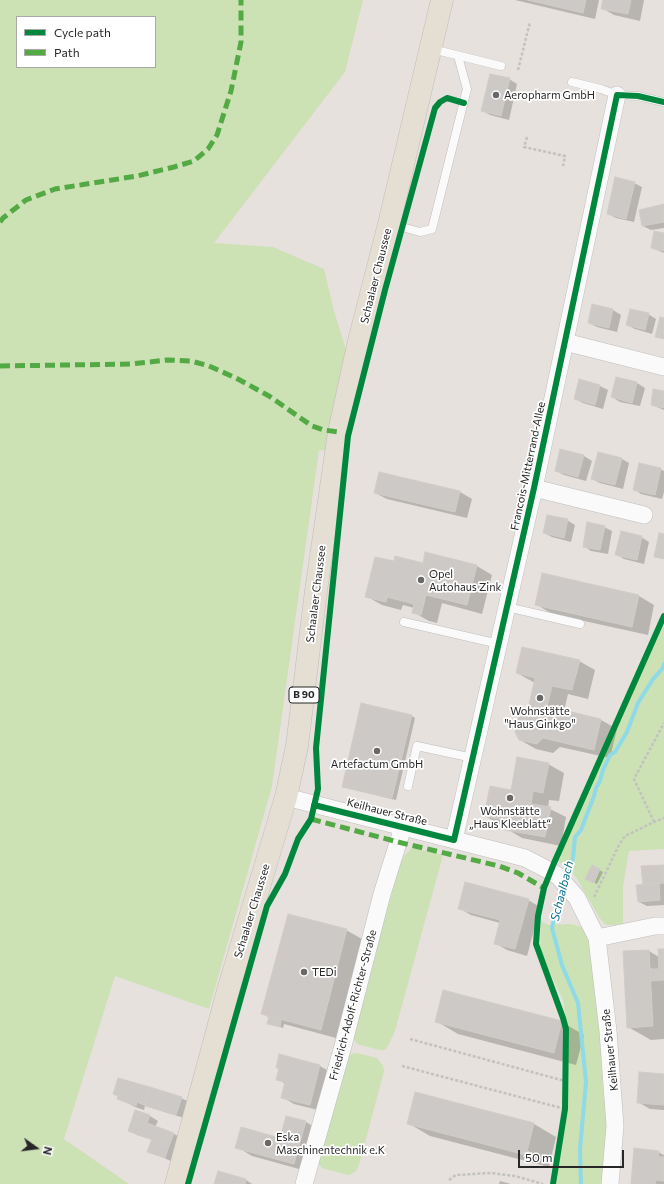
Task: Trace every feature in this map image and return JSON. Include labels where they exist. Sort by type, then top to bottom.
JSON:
[{"type":"main road","name":"Schaalaer Chaussee","points":[[176,1184],[229,987],[286,797],[298,739],[318,576],[339,432],[359,341],[389,224],[429,49],[442,0]]},
{"type":"street","name":"Francois-Mitterrand-Allee","points":[[454,840],[566,342],[617,95]]},
{"type":"street","points":[[566,342],[664,367]]},
{"type":"street","name":"Francois-Mitterrand-Allee","points":[[534,488],[644,515]]},
{"type":"street","name":"Keilhauer Straße","points":[[286,797],[525,858],[558,876],[577,898],[586,913],[597,938],[608,1031],[614,1092],[615,1126],[610,1184]]},
{"type":"street","name":"Friedrich-Adolf-Richter-Straße","points":[[304,1184],[348,1047],[382,894],[403,827]]},
{"type":"street","points":[[597,938],[655,926],[664,926]]},
{"type":"lane","points":[[429,49],[501,66]]},
{"type":"lane","points":[[389,224],[420,232],[432,229],[467,89],[458,56]]},
{"type":"lane","points":[[572,82],[601,89],[617,95],[638,96],[664,102]]},
{"type":"lane","points":[[507,607],[580,624]]},
{"type":"lane","points":[[404,622],[499,644]]},
{"type":"lane","points":[[408,786],[417,746],[473,758]]},
{"type":"path","points":[[518,70],[530,22]]},
{"type":"path","points":[[527,137],[524,147],[565,156],[563,166]]},
{"type":"path","points":[[654,822],[634,779],[664,723]]},
{"type":"path","points":[[586,913],[619,845],[625,836],[664,818]]},
{"type":"path","points":[[410,1039],[565,1081]]},
{"type":"path","points":[[402,1066],[565,1109]]},
{"type":"path","points":[[449,1180],[456,1175],[491,1173],[515,1176],[535,1183],[543,1184]]},
{"type":"green space","points":[[0,0],[363,0],[345,72],[214,243],[273,247],[324,269],[334,311],[347,353],[327,451],[319,450],[272,786],[209,1009],[115,976],[64,1139],[129,1184],[0,1184]]},
{"type":"green space","points":[[664,625],[664,849],[629,851],[623,887],[623,924],[607,925],[599,917],[576,877],[554,857]]},
{"type":"green space","points":[[412,848],[443,855],[395,1031],[387,1048],[380,1050],[357,1044],[352,1037],[386,905],[389,904],[399,866],[404,856]]},
{"type":"green space","points":[[541,921],[548,925],[570,924],[582,927],[590,944],[605,1060],[601,1061],[604,1101],[609,1102],[603,1184],[556,1184],[568,1107],[567,1067],[569,1037],[563,1000],[540,949]]},
{"type":"green space","points":[[357,1053],[377,1058],[383,1066],[384,1071],[359,1165],[356,1171],[348,1175],[322,1168],[317,1161],[347,1055]]},
{"type":"building","points":[[528,0],[586,0],[583,13]]},
{"type":"building","points":[[603,0],[631,0],[628,14],[601,9]]},
{"type":"building","name":"Aeropharm GmbH","points":[[490,74],[510,78],[501,116],[481,111]]},
{"type":"building","points":[[615,177],[635,182],[626,219],[607,214]]},
{"type":"building","points":[[664,204],[664,222],[642,226],[639,210]]},
{"type":"building","points":[[654,231],[664,233],[664,251],[651,248]]},
{"type":"building","points":[[592,304],[613,309],[609,328],[588,323]]},
{"type":"building","points":[[630,309],[649,313],[645,330],[626,325]]},
{"type":"building","points":[[660,317],[664,318],[664,339],[655,337]]},
{"type":"building","points":[[616,377],[637,382],[632,403],[611,397]]},
{"type":"building","points":[[579,379],[600,385],[595,405],[574,399]]},
{"type":"building","points":[[653,389],[664,391],[664,408],[651,405]]},
{"type":"building","points":[[560,449],[584,455],[578,477],[555,471]]},
{"type":"building","points":[[598,452],[622,458],[615,485],[591,479]]},
{"type":"building","points":[[639,463],[661,468],[655,495],[633,490]]},
{"type":"building","points":[[379,472],[460,491],[455,512],[374,493]]},
{"type":"building","points":[[547,515],[568,519],[564,538],[543,533]]},
{"type":"building","points":[[587,522],[605,526],[600,550],[583,547]]},
{"type":"building","points":[[621,531],[642,536],[637,560],[615,555]]},
{"type":"building","points":[[659,533],[664,534],[664,559],[654,557]]},
{"type":"building","name":"Opel Autohaus Zink","points":[[425,552],[477,565],[467,605],[426,595],[421,615],[412,613],[414,604],[387,597],[386,602],[365,597],[375,557],[394,561],[395,556],[423,563]]},
{"type":"building","points":[[542,573],[639,595],[632,627],[535,605]]},
{"type":"building","name":"Wohnstätte \"Haus Ginkgo\"","points":[[522,647],[580,660],[572,690],[552,686],[547,706],[601,719],[594,750],[543,738],[537,744],[519,740],[515,732],[519,714],[528,709],[535,678],[516,673]]},
{"type":"building","name":"Artefactum GmbH","points":[[361,703],[412,715],[392,798],[342,787]]},
{"type":"building","name":"Wohnstätte „Haus Kleeblatt“","points":[[517,757],[549,763],[543,793],[533,791],[531,804],[551,807],[545,837],[505,830],[507,821],[484,816],[490,786],[511,790]]},
{"type":"building","points":[[592,865],[600,869],[594,883],[585,879]]},
{"type":"building","points":[[664,865],[664,883],[643,885],[641,866]]},
{"type":"building","points":[[465,882],[529,899],[515,949],[494,944],[500,920],[458,909]]},
{"type":"building","points":[[659,883],[660,900],[638,902],[636,885]]},
{"type":"building","name":"TEDi","points":[[288,914],[347,929],[321,1030],[261,1014]]},
{"type":"building","points":[[658,949],[664,949],[664,980],[651,981],[650,969],[659,969]]},
{"type":"building","points":[[649,950],[653,1026],[627,1028],[623,951]]},
{"type":"building","points":[[443,990],[562,1021],[554,1053],[435,1022]]},
{"type":"building","points":[[269,1016],[281,1020],[280,1027],[267,1024]]},
{"type":"building","points":[[279,1054],[320,1065],[310,1105],[281,1098],[285,1082],[276,1080],[279,1068],[276,1068]]},
{"type":"building","points":[[639,1072],[664,1074],[664,1105],[637,1103]]},
{"type":"building","points":[[118,1078],[150,1087],[144,1105],[137,1102],[136,1106],[117,1099],[118,1096],[113,1094]]},
{"type":"building","points":[[150,1087],[182,1097],[176,1115],[144,1105]]},
{"type":"building","points":[[415,1092],[534,1123],[526,1155],[407,1124]]},
{"type":"building","points":[[135,1110],[150,1115],[147,1123],[174,1133],[169,1146],[128,1131]]},
{"type":"building","name":"Eska Maschinentechnik e.K","points":[[286,1116],[306,1121],[294,1164],[235,1148],[241,1127],[280,1138]]},
{"type":"building","points":[[152,1139],[169,1146],[165,1158],[147,1152]]},
{"type":"building","points":[[634,1148],[659,1151],[658,1157],[664,1157],[664,1181],[656,1180],[655,1184],[631,1184]]},
{"type":"building","points":[[218,1171],[246,1179],[245,1184],[214,1184]]},
{"type":"waterway","name":"Schaalbach","points":[[567,880],[573,858],[575,837],[581,830],[603,770],[610,755],[615,752],[627,732],[638,703],[653,679],[663,668],[664,664]]},
{"type":"waterway","name":"Schaalbach","points":[[564,891],[552,928],[562,965],[578,1003],[586,1082],[580,1149],[581,1184]]},
{"type":"marked path","points":[[0,222],[26,200],[55,189],[137,176],[174,167],[194,161],[208,149],[217,135],[231,91],[241,42],[241,0]]},
{"type":"marked path","points":[[0,366],[131,364],[167,360],[191,361],[209,366],[236,378],[269,396],[312,426],[324,430],[339,432]]},
{"type":"marked path","points":[[311,819],[398,842],[499,866],[518,873],[544,888]]},
{"type":"cycle path","points":[[314,805],[454,840],[534,488],[617,95],[638,96],[664,102]]},
{"type":"cycle path","points":[[188,1184],[267,906],[285,874],[298,839],[311,819],[318,789],[316,748],[348,436],[385,290],[435,108],[440,102],[447,98],[464,103]]},
{"type":"cycle path","points":[[553,1184],[565,1109],[566,1029],[536,944],[538,916],[544,888],[554,863],[664,616]]},
{"type":"place","name":"Aeropharm GmbH","points":[[496,95]]},
{"type":"place","name":"Opel Autohaus Zink","points":[[421,580]]},
{"type":"place","name":"Wohnstätte \"Haus Ginkgo\"","points":[[540,698]]},
{"type":"place","name":"Artefactum GmbH","points":[[377,751]]},
{"type":"place","name":"Wohnstätte „Haus Kleeblatt“","points":[[510,798]]},
{"type":"place","name":"TEDi","points":[[304,972]]},
{"type":"place","name":"Eska Maschinentechnik e.K","points":[[268,1143]]}]
